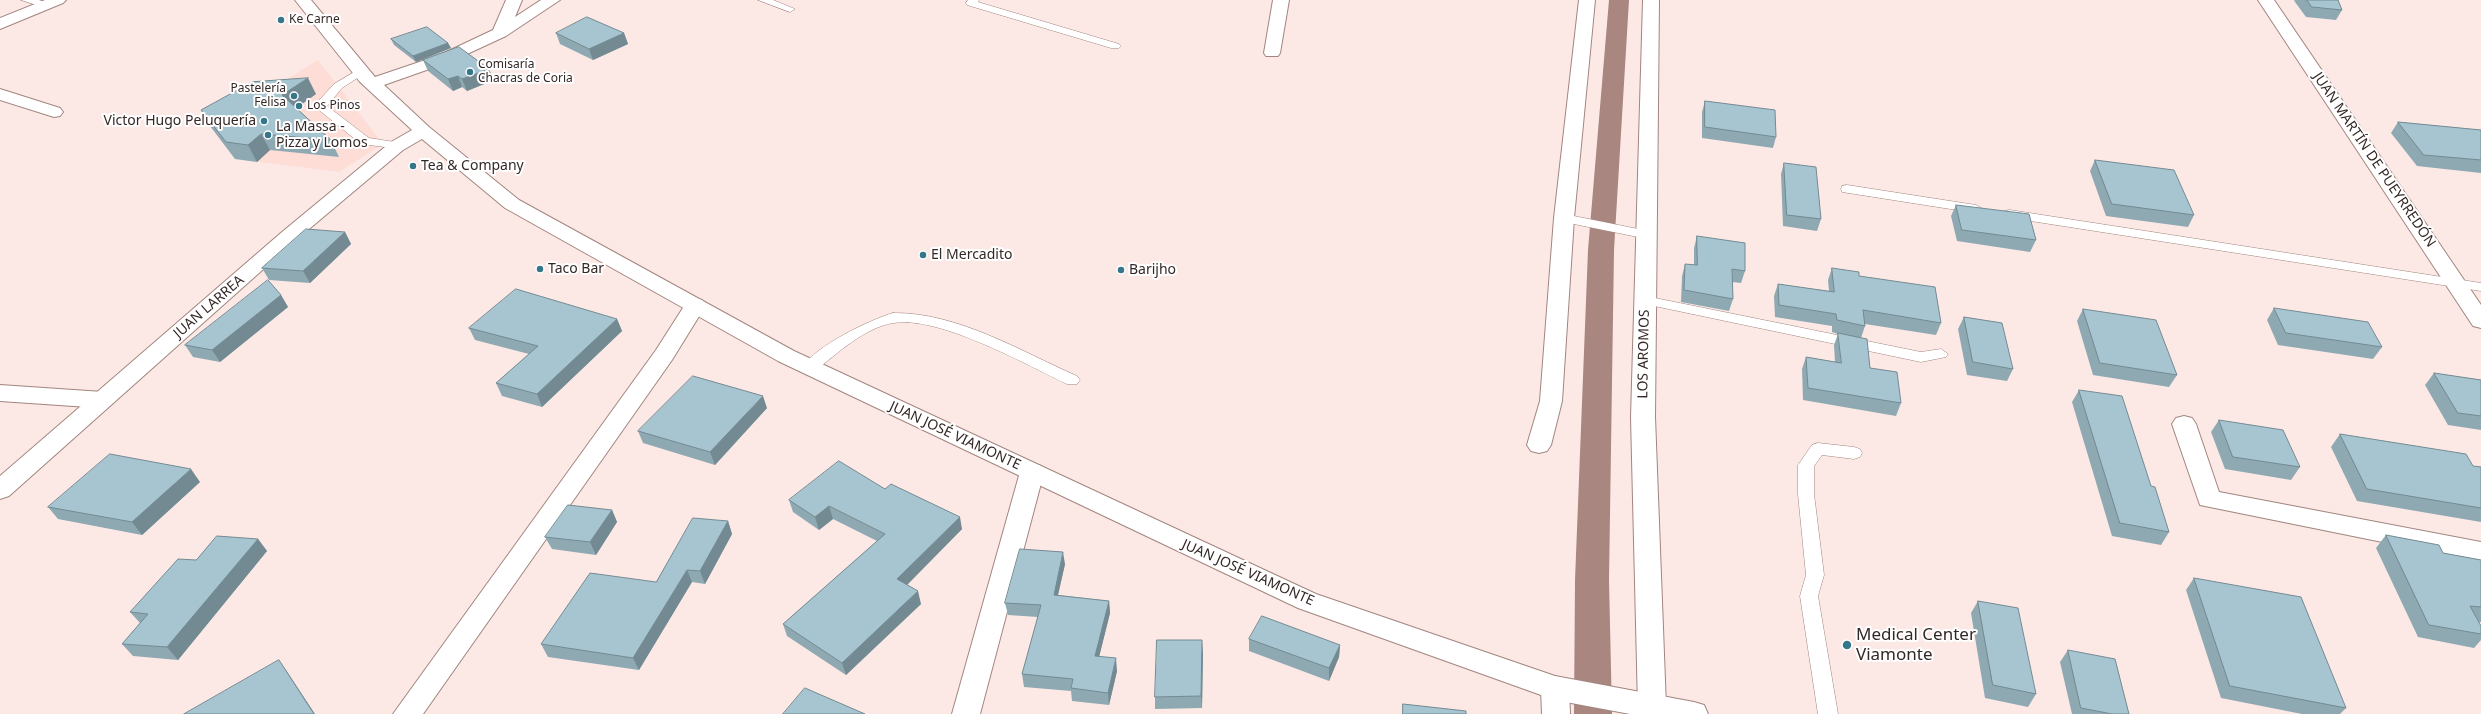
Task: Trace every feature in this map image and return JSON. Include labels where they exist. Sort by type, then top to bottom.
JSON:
[{"type":"street","name":"JUAN JOSÉ VIAMONTE","points":[[304,0],[366,77],[423,131],[512,204],[810,367],[1307,601],[1555,701],[1652,707],[1694,714]]},
{"type":"street","points":[[500,33],[514,0]]},
{"type":"street","points":[[366,77],[446,58],[500,33],[552,0]]},
{"type":"street","points":[[1272,52],[1281,0]]},
{"type":"street","points":[[1539,445],[1551,401],[1564,218],[1587,0]]},
{"type":"street","name":"LOS AROMOS","points":[[1651,0],[1644,417],[1652,707]]},
{"type":"street","name":"JUAN MARTÍN DE PUEYRREDÓN","points":[[2266,0],[2457,283],[2481,321]]},
{"type":"street","points":[[0,24],[52,3]]},
{"type":"street","points":[[0,94],[54,112]]},
{"type":"street","name":"JUAN LARREA","points":[[0,490],[289,236],[397,146],[423,131]]},
{"type":"street","points":[[407,714],[664,355],[695,305]]},
{"type":"street","points":[[0,393],[103,400]]},
{"type":"street","points":[[2184,424],[2209,499],[2481,552]]},
{"type":"street","points":[[971,712],[1032,472]]},
{"type":"lane","points":[[26,0],[52,3]]},
{"type":"lane","points":[[763,0],[790,8]]},
{"type":"lane","points":[[974,0],[971,3],[1115,46]]},
{"type":"lane","points":[[366,77],[338,86],[320,106],[365,141],[397,146]]},
{"type":"lane","points":[[1847,189],[2481,287]]},
{"type":"lane","points":[[1564,218],[1648,235]]},
{"type":"lane","points":[[1645,300],[1921,357],[1941,354]]},
{"type":"lane","points":[[810,367],[870,326],[894,318],[920,318],[947,325],[1072,380]]},
{"type":"lane","points":[[1828,714],[1809,596],[1815,575],[1806,494],[1806,465],[1818,449],[1854,453]]},
{"type":"shaded area","name":"Los Pinos","points":[[318,60],[383,144],[339,172],[235,159],[211,126]]},
{"type":"building","points":[[2307,0],[2338,0],[2342,10],[2312,7]]},
{"type":"building","points":[[587,17],[624,33],[589,49],[556,33]]},
{"type":"building","points":[[427,27],[448,43],[413,56],[391,39]]},
{"type":"building","points":[[459,47],[489,69],[462,79],[458,76],[448,79],[423,60]]},
{"type":"building","points":[[308,78],[282,95],[331,140],[261,134],[248,145],[226,142],[201,110],[252,82]]},
{"type":"building","points":[[1705,101],[1775,110],[1776,137],[1705,127]]},
{"type":"building","points":[[2398,122],[2481,130],[2481,160],[2424,155]]},
{"type":"building","points":[[2095,160],[2174,170],[2194,215],[2112,204]]},
{"type":"building","points":[[1784,163],[1816,167],[1821,219],[1787,215]]},
{"type":"building","points":[[1956,205],[2029,214],[2036,240],[1962,230]]},
{"type":"building","points":[[306,229],[345,232],[303,271],[262,268]]},
{"type":"building","points":[[1697,236],[1745,243],[1745,271],[1732,269],[1733,299],[1684,290],[1685,264],[1697,265]]},
{"type":"building","points":[[1832,268],[1859,272],[1859,276],[1935,287],[1941,323],[1863,310],[1865,326],[1837,320],[1836,314],[1779,305],[1778,284],[1834,292]]},
{"type":"building","points":[[268,280],[281,295],[212,350],[185,345]]},
{"type":"building","points":[[516,289],[617,319],[537,394],[496,383],[538,346],[469,328]]},
{"type":"building","points":[[2274,308],[2368,322],[2382,347],[2286,333]]},
{"type":"building","points":[[2083,309],[2156,320],[2177,375],[2100,363]]},
{"type":"building","points":[[1964,317],[2002,323],[2013,369],[1973,362]]},
{"type":"building","points":[[1838,333],[1867,339],[1870,368],[1897,372],[1901,403],[1808,388],[1806,357],[1841,363]]},
{"type":"building","points":[[2434,373],[2481,380],[2481,416],[2458,413]]},
{"type":"building","points":[[693,376],[763,396],[710,452],[638,431]]},
{"type":"building","points":[[2079,390],[2122,396],[2151,486],[2155,487],[2169,532],[2120,523]]},
{"type":"building","points":[[2219,420],[2283,430],[2300,467],[2233,457]]},
{"type":"building","points":[[2340,434],[2466,454],[2473,466],[2481,467],[2481,508],[2367,489]]},
{"type":"building","points":[[110,454],[191,469],[132,522],[48,507]]},
{"type":"building","points":[[839,461],[885,489],[891,484],[960,517],[897,579],[918,591],[842,663],[783,624],[885,534],[829,506],[815,517],[789,500]]},
{"type":"building","points":[[568,505],[612,510],[590,542],[545,537]]},
{"type":"building","points":[[693,518],[728,521],[700,571],[687,570],[633,658],[541,644],[590,573],[656,582]]},
{"type":"building","points":[[2386,535],[2439,545],[2443,553],[2481,560],[2481,607],[2470,606],[2481,626],[2481,634],[2429,625]]},
{"type":"building","points":[[217,536],[258,539],[167,647],[122,644],[148,614],[130,612],[178,559],[196,560]]},
{"type":"building","points":[[1020,549],[1063,552],[1054,595],[1109,601],[1095,656],[1116,658],[1108,693],[1071,688],[1073,679],[1022,674],[1041,605],[1005,603]]},
{"type":"building","points":[[2194,578],[2301,597],[2346,708],[2230,686]]},
{"type":"building","points":[[1978,601],[2018,608],[2036,694],[1993,685]]},
{"type":"building","points":[[1262,616],[1340,645],[1329,668],[1249,639]]},
{"type":"building","points":[[1157,640],[1202,640],[1201,696],[1155,697]]},
{"type":"building","points":[[2068,650],[2115,659],[2129,714],[2112,714],[2081,708]]},
{"type":"building","points":[[279,660],[314,714],[184,714]]},
{"type":"building","points":[[805,688],[865,714],[783,714]]},
{"type":"building","points":[[1403,704],[1466,711],[1466,714],[1403,714]]},
{"type":"waterway","points":[[1593,714],[1592,580],[1601,250],[1619,0]]},
{"type":"place","name":"Ke Carne","points":[[281,20]]},
{"type":"place","name":"Comisaría Chacras de Coria","points":[[470,72]]},
{"type":"place","name":"Pastelería Felisa","points":[[294,96]]},
{"type":"place","name":"Los Pinos","points":[[299,106]]},
{"type":"place","name":"Victor Hugo Peluquería","points":[[264,121]]},
{"type":"place","name":"La Massa - Pizza y Lomos","points":[[268,135]]},
{"type":"place","name":"Tea & Company","points":[[413,166]]},
{"type":"place","name":"El Mercadito","points":[[923,255]]},
{"type":"place","name":"Taco Bar","points":[[540,269]]},
{"type":"place","name":"Barijho","points":[[1121,270]]},
{"type":"place","name":"Medical Center Viamonte","points":[[1847,645]]}]
